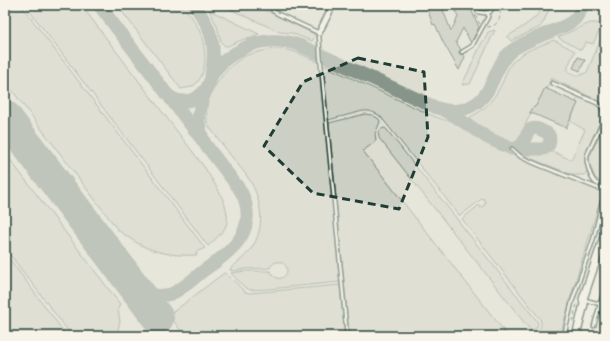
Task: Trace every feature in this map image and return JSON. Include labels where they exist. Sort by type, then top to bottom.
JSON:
[{"type":"street","points":[[319,33],[333,5]]},
{"type":"street","points":[[576,336],[584,304],[583,300],[605,234]]},
{"type":"lane","points":[[271,5],[273,11],[278,14],[319,33],[321,70],[347,336]]},
{"type":"lane","points":[[474,5],[478,12],[488,13]]},
{"type":"lane","points":[[462,52],[472,46],[488,17],[488,13],[494,5]]},
{"type":"lane","points":[[552,83],[601,106],[605,114],[604,119],[586,160],[592,178],[596,183],[605,189]]},
{"type":"lane","points":[[512,149],[521,157],[539,165],[600,189],[605,189]]},
{"type":"lane","points":[[564,336],[572,302],[593,240],[605,194]]},
{"type":"lane","points":[[594,326],[605,287]]},
{"type":"lane","points":[[583,300],[605,309]]},
{"type":"highlighted area","points":[[358,58],[424,72],[428,137],[399,209],[313,193],[264,146],[303,82]]},
{"type":"shaded area","points":[[5,5],[605,5],[605,218],[576,299],[567,336],[5,336]]},
{"type":"shaded area","points":[[5,5],[21,5],[205,248],[196,252],[197,255],[175,255],[153,250],[139,244],[118,230],[5,81]]},
{"type":"shaded area","points":[[25,5],[81,5],[205,168],[222,197],[227,214],[225,228],[208,246]]},
{"type":"shaded area","points":[[117,5],[181,5],[184,7],[195,21],[201,34],[205,58],[202,74],[193,86],[181,89]]},
{"type":"shaded area","points":[[221,5],[255,5],[316,35],[312,41],[291,33],[280,32]]},
{"type":"shaded area","points":[[544,5],[551,5],[540,27],[511,41],[507,37],[533,19]]},
{"type":"shaded area","points":[[209,10],[259,34],[225,46],[221,42],[217,26]]},
{"type":"shaded area","points":[[590,23],[602,25],[593,44],[586,42],[581,50],[558,37]]},
{"type":"shaded area","points":[[605,29],[605,106],[601,102],[551,78],[536,106],[531,109],[530,115],[518,141],[515,144],[503,141],[469,120],[470,117],[486,107],[494,98],[508,68],[515,59],[525,52],[554,40],[575,51],[568,66],[568,71],[578,75],[582,75],[587,72]]},
{"type":"shaded area","points":[[495,30],[470,84],[462,85],[483,40],[484,41],[488,32]]},
{"type":"shaded area","points":[[273,49],[291,51],[320,63],[340,282],[250,290],[244,287],[231,273],[246,271],[270,271],[275,277],[281,278],[287,273],[285,265],[276,262],[273,263],[270,268],[230,270],[249,252],[256,241],[260,223],[259,205],[257,196],[249,179],[207,124],[207,106],[215,86],[234,63],[248,55]]},
{"type":"shaded area","points":[[323,65],[431,115],[444,120],[452,120],[487,143],[540,167],[603,191],[560,336],[530,336],[540,327],[540,319],[462,219],[479,205],[481,208],[483,207],[486,202],[483,198],[459,215],[381,117],[375,113],[363,111],[328,120]]},
{"type":"shaded area","points":[[579,97],[599,106],[602,113],[602,118],[585,157],[585,163],[588,171],[584,175],[573,175],[523,154],[554,152],[571,160],[585,130],[570,121],[578,103],[576,101]]},
{"type":"shaded area","points":[[365,114],[372,115],[379,119],[380,122],[375,134],[376,141],[363,151],[508,336],[349,336],[329,123]]},
{"type":"shaded area","points":[[605,122],[605,184],[595,178],[589,163],[589,158]]},
{"type":"shaded area","points":[[385,128],[537,321],[537,327],[531,331],[379,138],[379,132],[381,129]]},
{"type":"shaded area","points":[[5,153],[120,304],[118,310],[120,322],[116,336],[72,336],[5,248]]},
{"type":"shaded area","points":[[5,253],[67,336],[5,336]]},
{"type":"shaded area","points":[[224,273],[227,274],[245,292],[250,293],[340,285],[345,336],[175,336],[181,331],[169,315]]},
{"type":"shaded area","points":[[155,323],[164,336],[137,336]]},
{"type":"building","points":[[426,5],[441,5],[451,31],[458,17],[454,5],[469,5],[479,27],[471,43],[463,28],[456,42],[461,50],[459,53],[461,55],[463,54],[465,57],[459,70],[443,42],[435,24],[433,25]]},
{"type":"building","points":[[578,57],[585,60],[580,71],[573,68]]},
{"type":"building","points":[[545,88],[578,103],[566,128],[530,113],[531,109],[536,106]]},
{"type":"taxiway","points":[[99,5],[238,187],[246,203],[246,227],[238,241],[229,251],[184,287],[171,294],[159,296],[140,294]]},
{"type":"taxiway","points":[[194,5],[205,22],[212,38],[213,65],[211,75]]},
{"type":"taxiway","points":[[206,146],[200,130],[199,116],[204,94],[212,76],[217,68],[226,59],[252,44],[266,41],[293,43],[437,108],[461,110],[470,107],[481,99],[490,86],[500,64],[510,52],[526,42],[570,23],[576,18],[583,5]]},
{"type":"taxiway","points":[[168,95],[178,100],[188,101],[197,97],[205,90]]},
{"type":"taxiway","points":[[445,111],[488,138],[512,149],[544,149],[549,145],[550,137],[547,133],[533,128],[528,132],[521,145],[512,149]]},
{"type":"runway","points":[[5,116],[158,318]]}]
